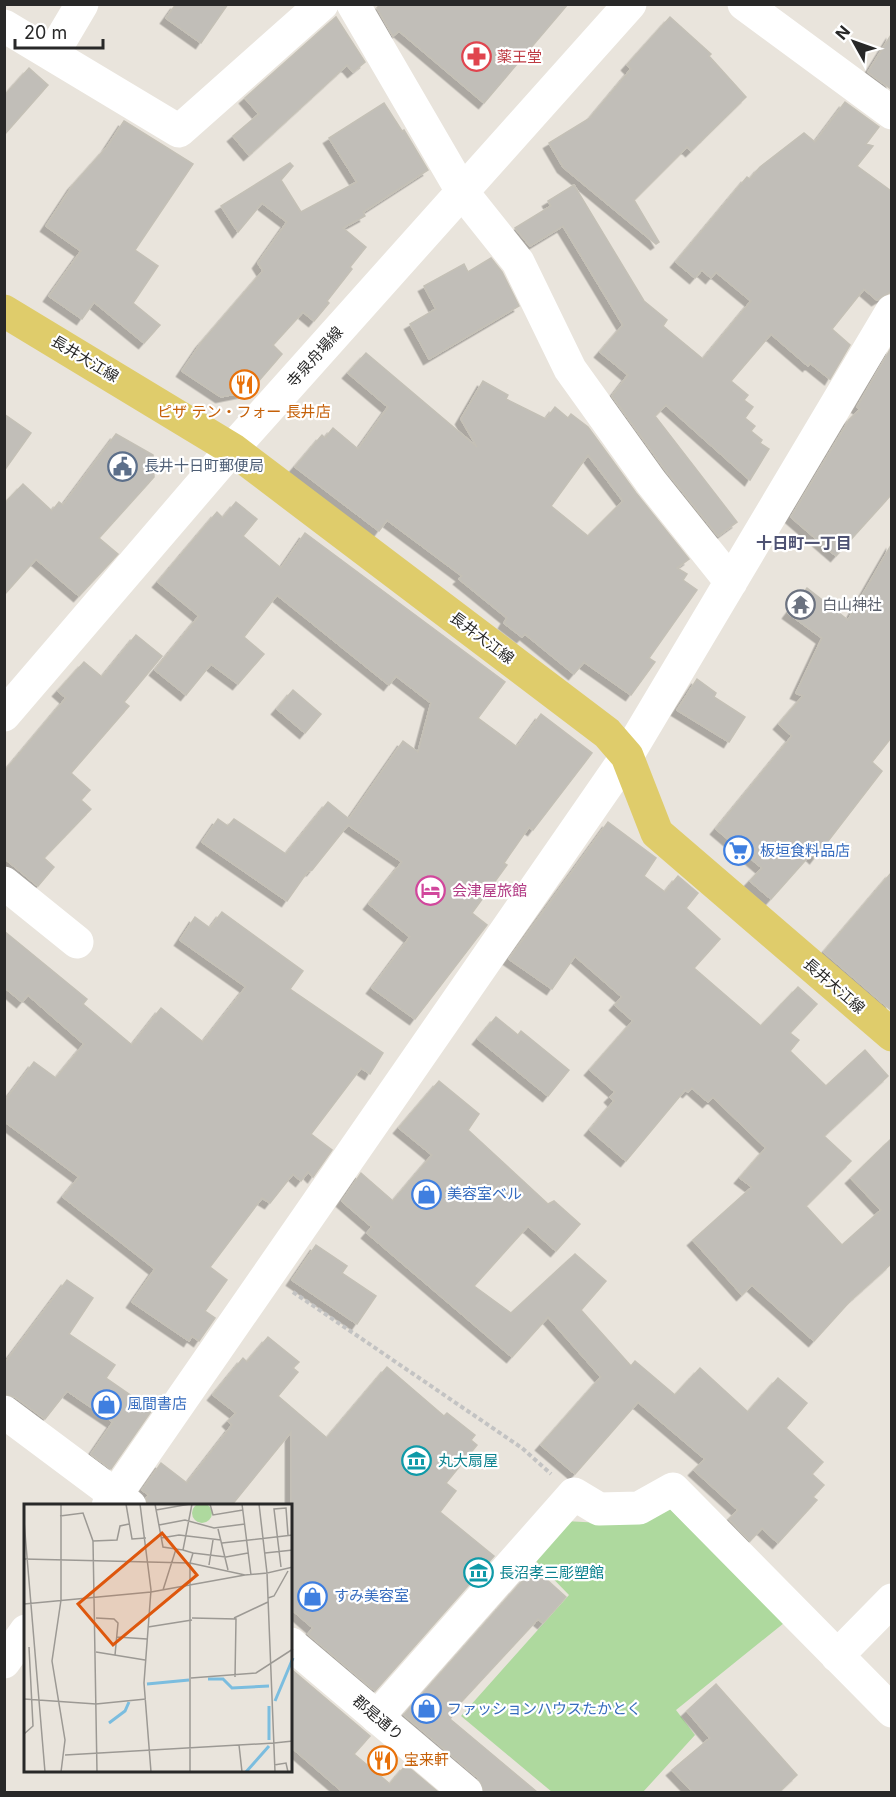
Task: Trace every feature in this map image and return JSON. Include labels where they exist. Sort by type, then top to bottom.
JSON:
[{"type":"main road","name":"長井大江線","points":[[4,311],[232,449],[607,732],[627,756],[657,833],[891,1035]]},
{"type":"street","points":[[53,53],[82,4]]},
{"type":"street","points":[[4,26],[53,53],[180,131],[322,4]]},
{"type":"street","points":[[353,4],[463,193],[518,262],[570,369],[651,482],[731,582]]},
{"type":"street","name":"寺泉舟場線","points":[[4,715],[232,449],[630,4]]},
{"type":"street","points":[[744,4],[891,113]]},
{"type":"street","points":[[4,1412],[118,1502],[267,1275],[627,756],[891,311]]},
{"type":"street","points":[[4,883],[77,942]]},
{"type":"street","points":[[377,1717],[574,1494],[599,1509],[639,1508],[674,1490],[891,1711]]},
{"type":"street","points":[[837,1656],[891,1600]]},
{"type":"street","points":[[4,1662],[24,1633]]},
{"type":"street","name":"郡是通り","points":[[292,1645],[466,1792]]},
{"type":"path","points":[[267,1275],[522,1448],[574,1494]]},
{"type":"green space","points":[[670,1509],[784,1623],[676,1710],[695,1735],[643,1792],[552,1792],[461,1716],[569,1595],[533,1558],[565,1521],[620,1524]]},
{"type":"building","points":[[176,4],[228,4],[201,43],[166,18]]},
{"type":"building","name":"薬王堂","points":[[381,4],[568,4],[484,103],[399,31],[393,36],[377,8]]},
{"type":"building","points":[[336,17],[365,62],[353,72],[347,65],[249,155],[233,136],[259,114],[245,98]]},
{"type":"building","points":[[670,17],[711,54],[709,56],[746,97],[691,151],[687,147],[634,200],[659,242],[656,244],[563,167],[549,143],[590,118],[631,69],[627,65]]},
{"type":"building","points":[[891,35],[891,89],[868,72]]},
{"type":"building","points":[[29,68],[48,85],[4,135],[4,96]]},
{"type":"building","points":[[845,102],[879,127],[866,144],[873,146],[857,166],[891,191],[891,292],[877,300],[864,289],[832,329],[850,345],[830,379],[810,363],[808,366],[771,334],[731,381],[748,395],[744,400],[753,407],[745,418],[755,426],[751,431],[762,440],[760,443],[769,449],[750,480],[666,405],[655,416],[737,522],[718,536],[666,471],[612,396],[628,375],[600,352],[623,325],[563,226],[530,246],[515,228],[551,206],[548,201],[574,185],[644,301],[667,320],[663,326],[703,359],[751,301],[716,272],[711,278],[702,270],[695,278],[676,262],[747,177],[750,179],[760,167],[804,133],[815,142]]},
{"type":"building","points":[[384,103],[402,131],[404,130],[428,170],[363,212],[365,216],[343,228],[366,247],[327,301],[329,303],[314,321],[303,312],[273,345],[282,354],[250,391],[221,397],[182,371],[201,343],[263,271],[258,263],[287,222],[262,203],[238,232],[221,206],[290,163],[293,166],[281,180],[301,212],[357,182],[329,138]]},
{"type":"building","points":[[124,121],[193,164],[135,250],[158,266],[133,303],[160,325],[144,343],[94,302],[82,319],[49,296],[81,251],[46,226],[73,185],[107,147]]},
{"type":"building","points":[[491,258],[502,272],[519,306],[429,359],[410,324],[436,309],[424,286],[464,264],[468,272]]},
{"type":"building","points":[[891,348],[891,495],[836,556],[791,517],[849,420],[860,409],[857,407]]},
{"type":"building","points":[[366,353],[477,447],[461,419],[483,381],[508,395],[506,399],[546,419],[555,407],[568,418],[571,414],[588,427],[636,493],[689,559],[677,568],[687,574],[683,580],[697,590],[649,658],[655,662],[631,695],[584,662],[574,674],[525,634],[522,637],[504,623],[507,618],[459,579],[462,576],[387,520],[379,531],[295,467],[322,435],[325,438],[333,428],[358,449],[388,407],[348,373]],"holes":[[[588,455],[623,501],[588,536],[551,506]]]},
{"type":"building","points":[[4,414],[31,433],[4,471]]},
{"type":"building","points":[[116,434],[153,455],[154,477],[99,538],[118,554],[79,596],[36,559],[4,595],[4,504],[23,484],[52,511],[59,502],[63,505]]},
{"type":"building","points":[[236,502],[257,519],[243,536],[281,568],[305,533],[505,682],[478,718],[517,747],[541,714],[592,753],[533,830],[529,827],[504,863],[507,865],[472,913],[487,925],[415,1019],[372,988],[410,937],[369,904],[402,862],[348,825],[312,870],[308,871],[287,901],[202,842],[218,819],[228,826],[234,819],[286,854],[328,802],[349,819],[403,741],[418,752],[431,703],[396,676],[389,685],[277,595],[244,637],[264,654],[238,684],[211,664],[186,695],[155,670],[199,616],[158,582],[217,512],[223,518]]},
{"type":"building","points":[[891,545],[891,738],[872,762],[882,771],[815,858],[811,854],[771,899],[750,881],[762,868],[716,829],[792,736],[779,724],[803,696],[796,693],[822,638],[788,613],[807,588],[848,620]]},
{"type":"building","points":[[136,635],[162,656],[124,702],[129,706],[71,773],[90,790],[81,800],[91,809],[44,858],[54,867],[38,886],[4,858],[4,772],[66,698],[58,691],[84,662],[102,677]]},
{"type":"building","points":[[697,679],[716,693],[714,697],[745,717],[729,742],[677,710]]},
{"type":"building","points":[[293,690],[321,714],[305,733],[277,709]]},
{"type":"building","points":[[608,822],[656,858],[644,876],[665,892],[678,876],[698,893],[686,908],[720,939],[694,968],[761,1026],[798,987],[817,1004],[790,1033],[799,1040],[790,1051],[826,1086],[865,1050],[888,1076],[824,1136],[851,1161],[806,1206],[842,1245],[881,1210],[851,1178],[891,1139],[891,1264],[851,1300],[814,1341],[752,1285],[742,1295],[693,1240],[752,1187],[740,1178],[766,1148],[713,1097],[708,1102],[692,1088],[688,1092],[685,1090],[626,1161],[590,1130],[614,1101],[610,1097],[615,1092],[590,1070],[633,1021],[615,1005],[622,997],[575,956],[552,989],[509,959]]},
{"type":"building","points":[[891,873],[891,1010],[824,952]]},
{"type":"building","points":[[222,912],[303,971],[290,989],[383,1053],[370,1074],[361,1068],[311,1134],[332,1150],[313,1177],[308,1172],[301,1181],[293,1174],[270,1203],[262,1198],[210,1267],[227,1280],[205,1311],[215,1318],[199,1341],[192,1336],[189,1341],[132,1302],[155,1269],[63,1197],[79,1177],[4,1121],[4,1102],[34,1062],[56,1078],[84,1044],[28,995],[22,1002],[4,987],[4,931],[87,999],[83,1004],[132,1045],[161,1008],[203,1042],[246,987],[180,940],[195,917],[210,928]]},
{"type":"building","points":[[496,1017],[518,1035],[521,1031],[569,1070],[548,1096],[478,1039]]},
{"type":"building","points":[[439,1081],[479,1114],[468,1130],[548,1204],[554,1201],[580,1224],[556,1251],[528,1226],[474,1286],[511,1313],[575,1254],[606,1281],[581,1310],[631,1366],[635,1361],[675,1395],[700,1368],[748,1412],[778,1378],[807,1403],[786,1428],[823,1462],[812,1474],[824,1485],[813,1497],[817,1500],[778,1543],[762,1528],[750,1541],[729,1519],[738,1510],[694,1470],[705,1459],[638,1402],[575,1474],[541,1445],[601,1377],[548,1317],[512,1357],[367,1233],[372,1227],[342,1201],[361,1173],[393,1201],[432,1155],[399,1128]]},
{"type":"building","points":[[316,1245],[347,1266],[342,1273],[376,1296],[357,1324],[292,1280]]},
{"type":"building","points":[[67,1280],[93,1298],[69,1334],[115,1365],[106,1378],[152,1410],[111,1469],[91,1454],[113,1422],[67,1391],[45,1419],[15,1397],[4,1394],[4,1364]]},
{"type":"building","points":[[268,1337],[299,1362],[293,1368],[298,1372],[278,1396],[327,1438],[387,1367],[444,1416],[447,1413],[475,1435],[471,1440],[477,1445],[446,1483],[456,1491],[440,1512],[494,1556],[375,1691],[308,1634],[313,1628],[292,1610],[291,1432],[233,1504],[148,1504],[146,1498],[149,1495],[142,1490],[161,1463],[187,1483],[232,1425],[228,1421],[236,1413],[213,1395],[243,1358],[247,1362]]},
{"type":"building","points":[[534,1568],[566,1597],[543,1623],[538,1619],[450,1714],[453,1715],[450,1719],[537,1792],[484,1792],[478,1778],[404,1715]]},
{"type":"building","points":[[292,1670],[370,1736],[354,1754],[390,1784],[406,1765],[438,1792],[343,1792],[292,1748]]},
{"type":"building","points":[[716,1684],[797,1775],[779,1792],[693,1792],[672,1770],[710,1738],[687,1711]]},
{"type":"place","name":"薬王堂","points":[[476,57]]},
{"type":"place","name":"ピザ テン・フォー 長井店","points":[[244,385]]},
{"type":"place","name":"長井十日町郵便局","points":[[123,466]]},
{"type":"place","name":"白山神社","points":[[801,605]]},
{"type":"place","name":"板垣食料品店","points":[[739,851]]},
{"type":"place","name":"会津屋旅館","points":[[431,891]]},
{"type":"place","name":"美容室ベル","points":[[426,1194]]},
{"type":"place","name":"風間書店","points":[[106,1404]]},
{"type":"place","name":"丸大扇屋","points":[[417,1461]]},
{"type":"place","name":"長沼孝三彫塑館","points":[[478,1573]]},
{"type":"place","name":"すみ美容室","points":[[313,1596]]},
{"type":"place","name":"ファッションハウスたかとく","points":[[426,1709]]},
{"type":"place","name":"宝来軒","points":[[383,1760]]},
{"type":"district","name":"十日町一丁目","points":[[804,543]]}]
